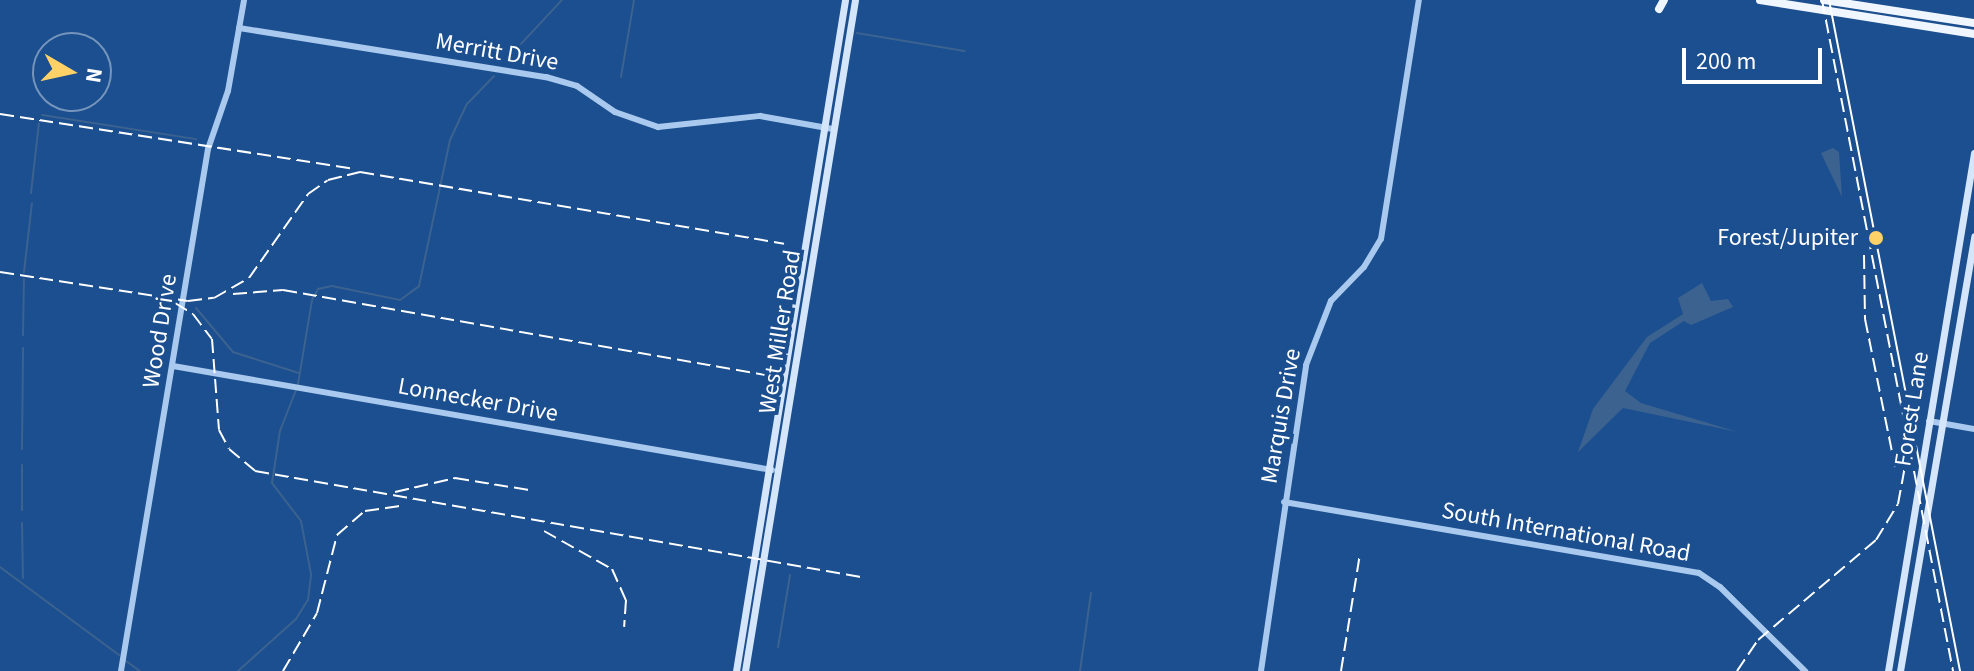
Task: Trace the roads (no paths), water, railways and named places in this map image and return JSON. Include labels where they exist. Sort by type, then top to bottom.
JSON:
[{"type":"main road","name":"West Miller Road","points":[[736,671],[773,470],[829,128],[845,0]]},
{"type":"main road","name":"West Miller Road","points":[[829,128],[855,0]]},
{"type":"main road","points":[[1760,0],[1974,34]]},
{"type":"main road","points":[[1824,0],[1974,23]]},
{"type":"main road","points":[[1896,22],[1897,12]]},
{"type":"main road","name":"Forest Lane","points":[[1885,671],[1891,654],[1974,153]]},
{"type":"main road","name":"Forest Lane","points":[[1900,671],[1974,236]]},
{"type":"main road","points":[[1952,287],[1965,289]]},
{"type":"main road","points":[[1942,346],[1955,349]]},
{"type":"main road","name":"West Miller Road","points":[[745,671],[773,470]]},
{"type":"street","name":"Wood Drive","points":[[121,671],[212,128],[228,91],[244,0]]},
{"type":"street","name":"Marquis Drive","points":[[1261,671],[1284,502],[1310,346],[1331,301],[1364,267],[1381,239],[1419,0]]},
{"type":"street","name":"Merritt Drive","points":[[239,28],[546,77],[577,86],[615,112],[658,127],[752,116],[829,128]]},
{"type":"street","points":[[1964,220],[1974,222]]},
{"type":"street","name":"Lonnecker Drive","points":[[173,366],[773,470]]},
{"type":"street","points":[[1929,421],[1974,429]]},
{"type":"street","name":"South International Road","points":[[1284,502],[1699,573],[1720,587],[1805,671],[1814,671]]},
{"type":"water","points":[[1833,148],[1839,152],[1842,197],[1821,153]]},
{"type":"water","points":[[1702,283],[1711,301],[1728,299],[1733,307],[1691,325],[1684,321],[1650,343],[1625,391],[1641,403],[1738,432],[1623,408],[1578,452],[1593,409],[1647,337],[1683,314],[1678,298]]},
{"type":"waterway","points":[[504,62],[562,0]]},
{"type":"waterway","points":[[621,77],[634,0]]},
{"type":"waterway","points":[[857,33],[964,51]]},
{"type":"waterway","points":[[298,384],[312,300],[318,289],[332,286],[400,300],[419,286],[450,140],[467,104],[494,76]]},
{"type":"waterway","points":[[42,115],[196,139]]},
{"type":"waterway","points":[[31,193],[39,123]]},
{"type":"waterway","points":[[24,272],[32,203]]},
{"type":"waterway","points":[[23,335],[24,279]]},
{"type":"waterway","points":[[196,308],[233,352],[299,373]]},
{"type":"waterway","points":[[22,449],[23,348]]},
{"type":"waterway","points":[[238,671],[296,619],[308,600],[311,574],[301,521],[272,483],[280,431],[296,390]]},
{"type":"waterway","points":[[22,465],[22,510]]},
{"type":"waterway","points":[[22,523],[23,578]]},
{"type":"waterway","points":[[0,567],[119,655]]},
{"type":"waterway","points":[[778,647],[790,575]]},
{"type":"waterway","points":[[1080,671],[1091,593]]},
{"type":"waterway","points":[[126,661],[140,671]]},
{"type":"tram line","points":[[1829,0],[1960,671]]},
{"type":"railway","points":[[1822,0],[1953,671]]},
{"type":"railway","points":[[0,114],[355,169]]},
{"type":"railway","points":[[0,272],[188,301],[214,298],[249,278],[308,194],[328,180],[360,172],[784,244]]},
{"type":"railway","points":[[1864,255],[1865,319],[1895,467]]},
{"type":"railway","points":[[233,294],[283,290],[773,376]]},
{"type":"railway","points":[[175,303],[193,314],[212,339],[219,430],[229,449],[255,471],[861,577]]},
{"type":"railway","points":[[1737,671],[1758,640],[1876,540],[1898,504],[1906,461]]},
{"type":"railway","points":[[395,492],[455,478],[529,490]]},
{"type":"railway","points":[[283,671],[317,613],[337,535],[365,511],[402,506]]},
{"type":"railway","points":[[544,531],[612,569],[626,600],[624,627]]},
{"type":"railway","points":[[1341,671],[1360,554]]},
{"type":"place","name":"Forest/Jupiter","points":[[1876,238]]}]
